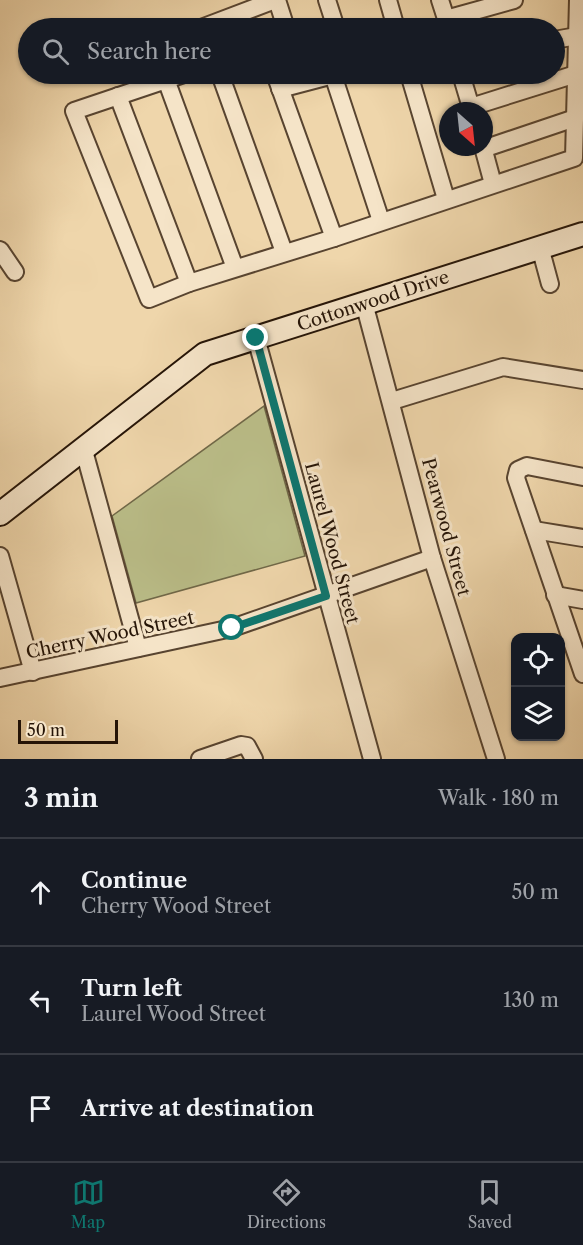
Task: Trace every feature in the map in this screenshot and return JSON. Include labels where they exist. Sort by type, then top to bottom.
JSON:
[{"type":"street","points":[[228,18],[276,0],[282,18]]},
{"type":"street","points":[[327,0],[333,18]]},
{"type":"street","points":[[388,0],[393,18]]},
{"type":"street","points":[[440,0],[446,18]]},
{"type":"street","points":[[459,18],[488,3],[514,0]]},
{"type":"street","points":[[147,84],[74,111],[149,299],[189,283],[334,238],[574,158],[578,0]]},
{"type":"street","points":[[565,38],[577,36]]},
{"type":"street","points":[[565,78],[576,74]]},
{"type":"street","points":[[169,84],[235,268]]},
{"type":"street","points":[[224,84],[284,252]]},
{"type":"street","points":[[279,84],[334,238]]},
{"type":"street","points":[[338,84],[381,221]]},
{"type":"street","points":[[412,84],[446,200]]},
{"type":"street","points":[[464,84],[469,102]]},
{"type":"street","points":[[492,102],[546,84]]},
{"type":"street","points":[[118,96],[189,283]]},
{"type":"street","points":[[493,145],[575,118]]},
{"type":"street","points":[[485,156],[493,184]]},
{"type":"street","name":"Cottonwood Drive","points":[[0,514],[205,354],[583,234]]},
{"type":"street","points":[[540,247],[550,284]]},
{"type":"street","points":[[0,250],[15,272]]},
{"type":"street","name":"Pearwood Street","points":[[364,303],[392,401],[432,558],[496,759]]},
{"type":"street","name":"Laurel Wood Street","points":[[256,338],[372,759]]},
{"type":"street","points":[[392,401],[503,367],[583,380]]},
{"type":"street","points":[[83,447],[138,648]]},
{"type":"street","points":[[581,665],[516,478],[518,470],[527,466],[583,477]]},
{"type":"street","points":[[534,530],[583,538]]},
{"type":"street","points":[[0,556],[33,672]]},
{"type":"street","name":"Cherry Wood Street","points":[[0,678],[232,628],[432,558]]},
{"type":"street","points":[[555,595],[583,600]]},
{"type":"street","points":[[200,759],[241,745],[248,746],[254,759]]},
{"type":"green space","points":[[264,406],[305,556],[136,603],[112,516]]},
{"type":"route","points":[[232,628],[326,596],[256,338]]}]
